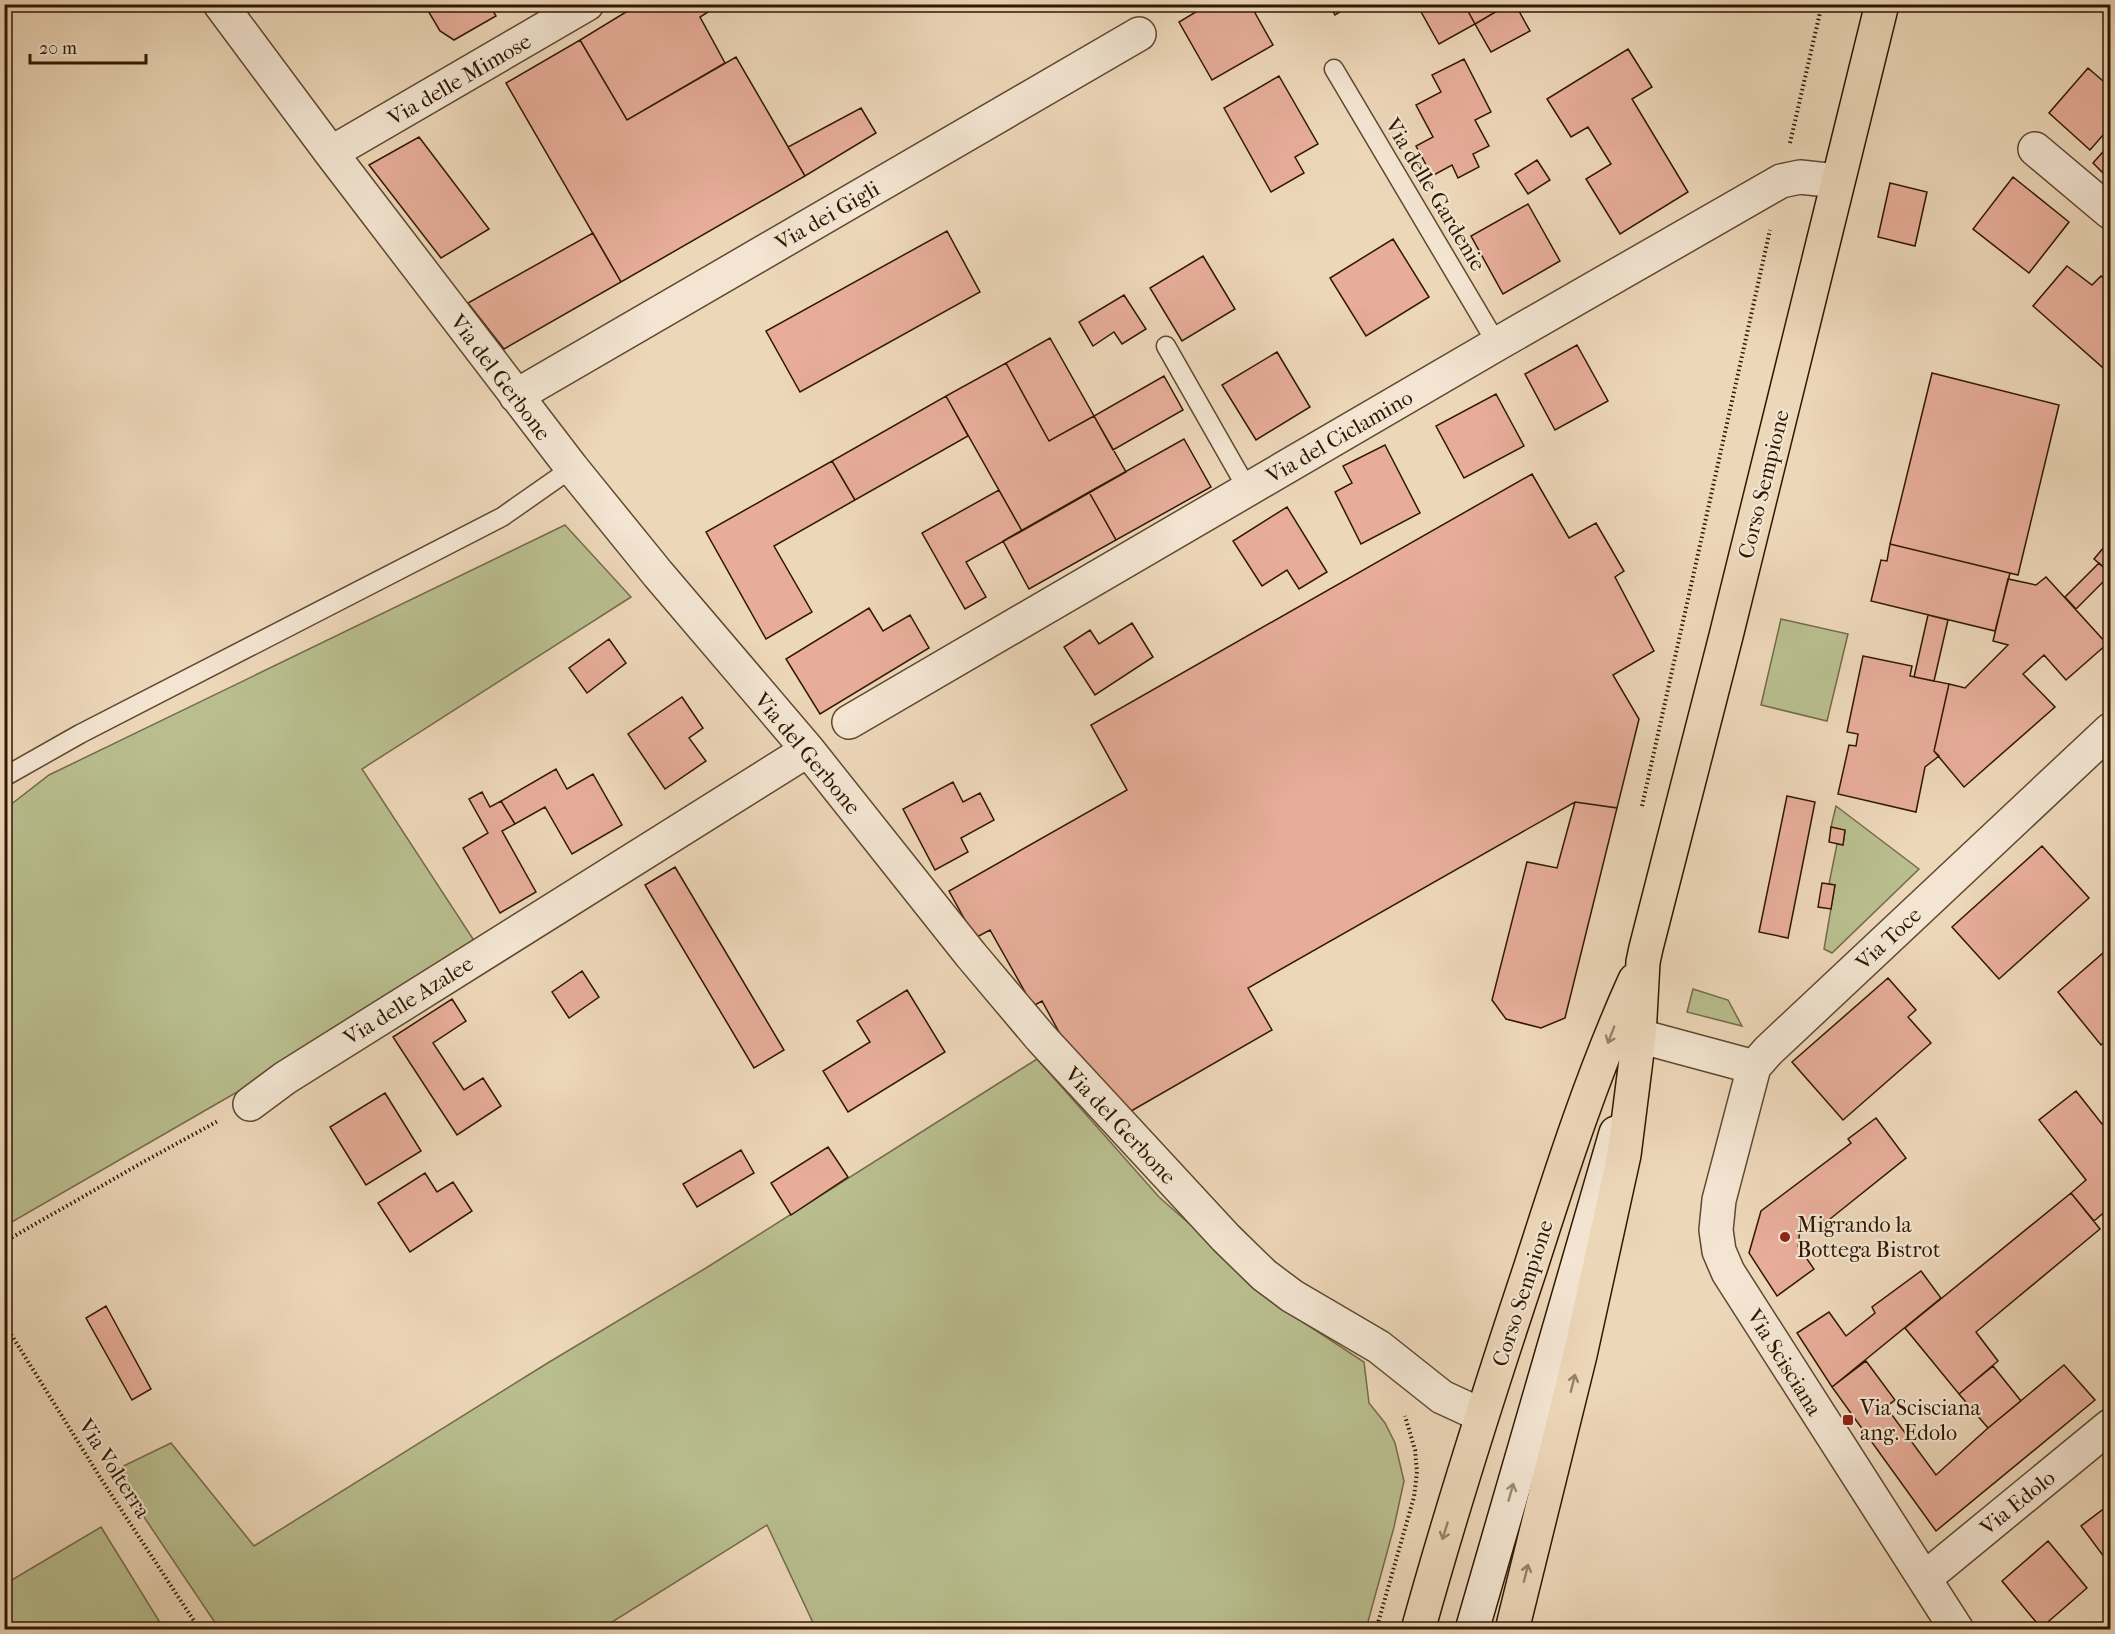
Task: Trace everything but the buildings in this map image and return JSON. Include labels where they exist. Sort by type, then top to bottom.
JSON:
[{"type":"main road","name":"Corso Sempione","points":[[1418,1629],[1481,1415],[1585,1102],[1643,962],[1882,4]]},
{"type":"main road","name":"Corso Sempione","points":[[1512,1629],[1605,1247],[1624,1155],[1639,1036],[1643,962]]},
{"type":"street","name":"Via del Gerbone","points":[[220,4],[572,468],[658,574],[808,750],[1041,1038],[1242,1255],[1264,1275],[1292,1296],[1379,1347],[1442,1397],[1481,1415]]},
{"type":"street","name":"Via delle Mimose","points":[[331,153],[587,4]]},
{"type":"street","name":"Via dei Gigli","points":[[516,396],[1139,34]]},
{"type":"street","points":[[2035,149],[2110,212]]},
{"type":"street","name":"Via del Ciclamino","points":[[849,722],[1781,181],[1800,177],[1838,181]]},
{"type":"street","name":"Via Toce","points":[[1754,1067],[1781,1037],[2110,730]]},
{"type":"street","name":"Via delle Azalee","points":[[250,1104],[285,1078],[808,750]]},
{"type":"street","points":[[1639,1036],[1754,1067]]},
{"type":"street","name":"Via Scisciana","points":[[1754,1067],[1719,1200],[1716,1230],[1719,1251],[1734,1282],[1958,1629]]},
{"type":"street","points":[[1472,1629],[1635,1069]]},
{"type":"street","name":"Via Edolo","points":[[1925,1578],[2110,1426]]},
{"type":"lane","name":"Via delle Gardenie","points":[[1334,69],[1497,344]]},
{"type":"lane","points":[[1166,346],[1248,490]]},
{"type":"lane","points":[[4,777],[80,734],[502,517],[572,468]]},
{"type":"path","points":[[1788,153],[1822,4]]},
{"type":"path","points":[[1641,809],[1772,222]]},
{"type":"path","points":[[4,1242],[250,1104]]},
{"type":"path","name":"Via Volterra","points":[[4,1323],[103,1482],[200,1629]]},
{"type":"path","points":[[1376,1629],[1413,1497],[1417,1472],[1415,1450],[1401,1407]]},
{"type":"green space","points":[[565,525],[631,597],[362,769],[475,942],[251,1084],[5,1226],[5,809],[49,775]]},
{"type":"green space","points":[[1781,619],[1848,634],[1827,721],[1761,705]]},
{"type":"green space","points":[[1836,806],[1919,869],[1832,953],[1824,949],[1835,885],[1829,884],[1837,844],[1843,844],[1845,831],[1831,827]]},
{"type":"green space","points":[[1693,989],[1728,1000],[1742,1026],[1687,1012]]},
{"type":"green space","points":[[1037,1059],[1159,1197],[1295,1317],[1364,1362],[1369,1403],[1385,1423],[1395,1443],[1404,1481],[1366,1629],[816,1629],[767,1525],[601,1629],[220,1630],[113,1471],[171,1443],[254,1546],[546,1364],[706,1268]]},
{"type":"green space","points":[[101,1527],[164,1629],[5,1629],[5,1584]]},
{"type":"place","name":"Migrando la Bottega Bistrot","points":[[1785,1237]]},
{"type":"place","name":"Via Scisciana ang. Edolo","points":[[1848,1420]]}]
